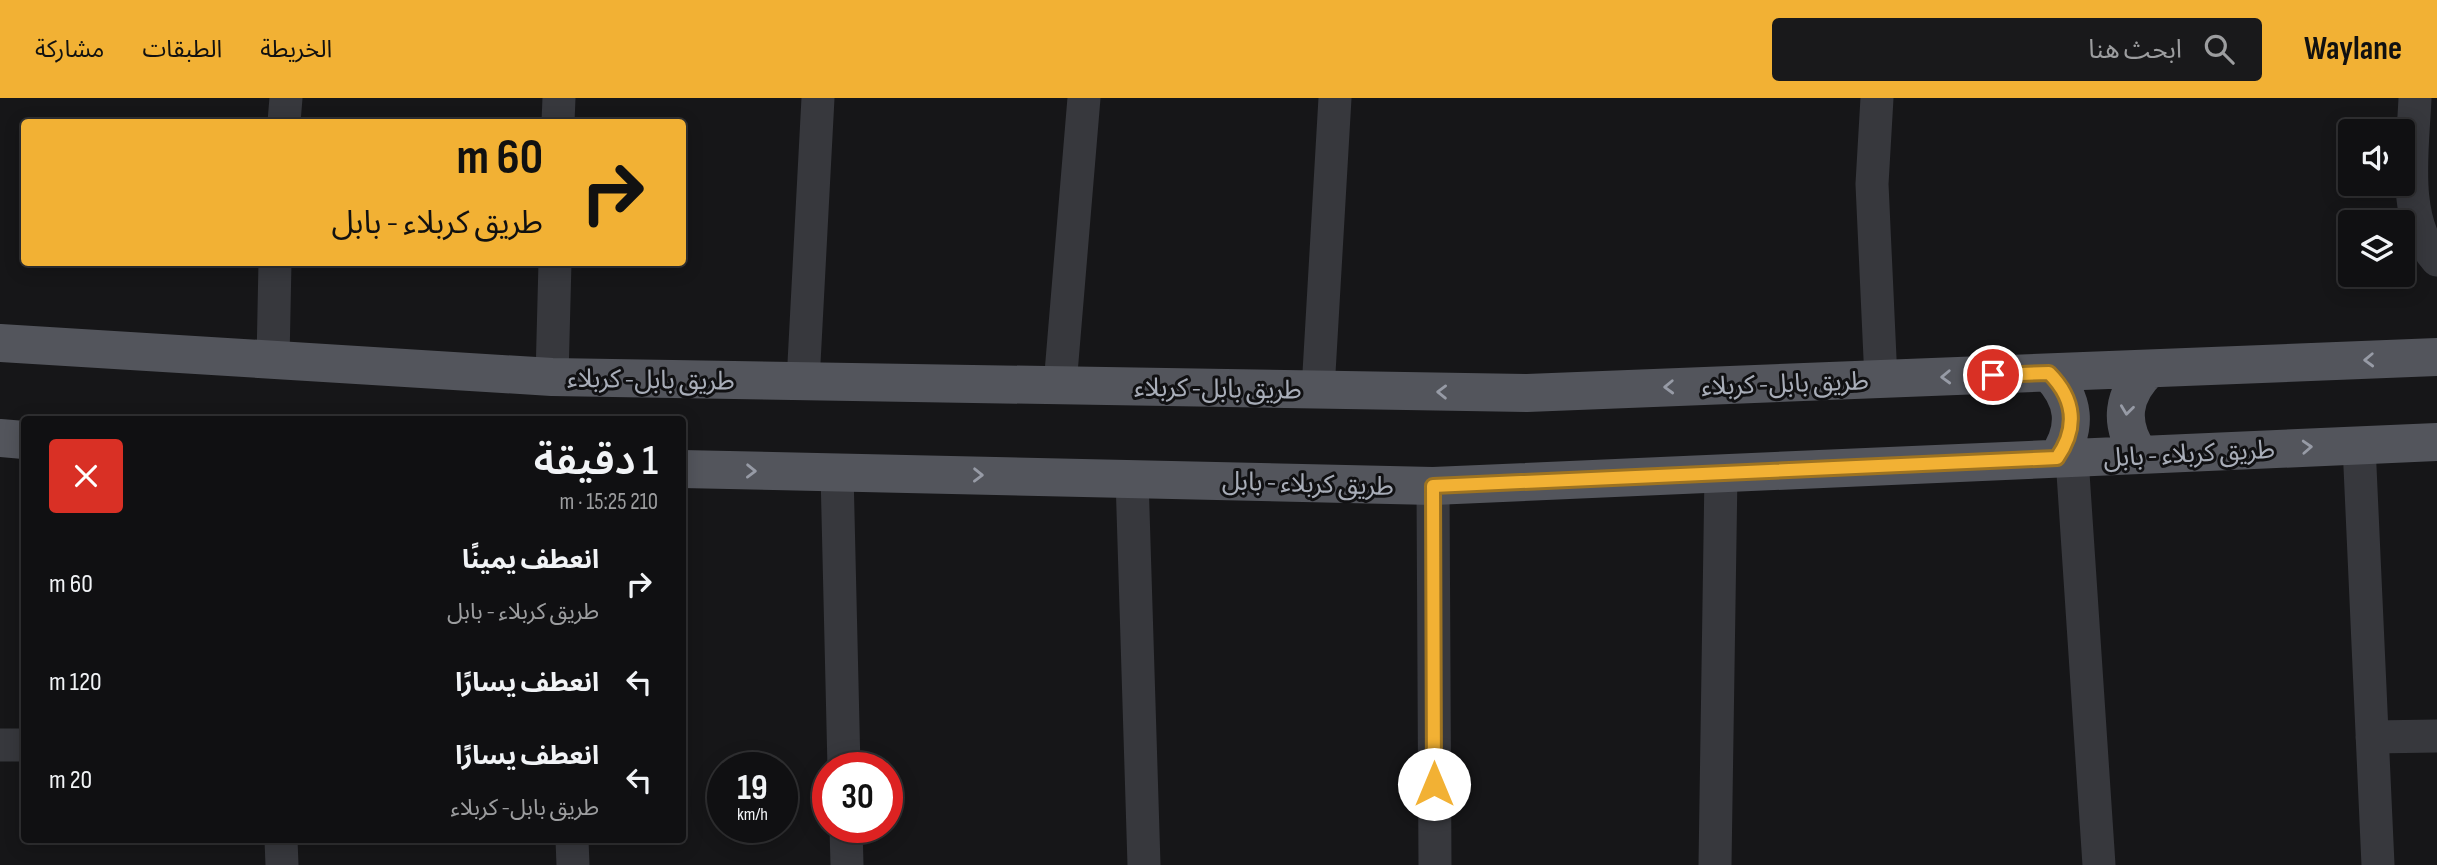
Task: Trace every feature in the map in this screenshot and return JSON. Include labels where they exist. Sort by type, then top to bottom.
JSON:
[{"type":"main road","name":"طريق بابل- كربلاء","points":[[0,343],[552,377],[1527,393],[2437,357]]},
{"type":"main road","points":[[2140,455],[2130,442],[2125,426],[2125,410],[2129,394],[2149,369]]},
{"type":"main road","points":[[2049,373],[2060,384],[2068,398],[2072,414],[2064,458]]},
{"type":"main road","points":[[0,438],[21,440]]},
{"type":"main road","name":"طريق كربلاء - بابل","points":[[686,469],[1433,486],[2437,442]]},
{"type":"street","points":[[284,119],[286,98]]},
{"type":"street","points":[[558,119],[559,98]]},
{"type":"street","points":[[803,382],[818,98]]},
{"type":"street","points":[[1060,385],[1084,98]]},
{"type":"street","points":[[1318,390],[1335,98]]},
{"type":"street","points":[[1877,98],[1872,184],[1881,380]]},
{"type":"street","points":[[2415,98],[2412,203],[2430,253],[2437,261]]},
{"type":"street","points":[[273,360],[275,266]]},
{"type":"street","points":[[552,377],[555,266]]},
{"type":"street","points":[[2359,445],[2378,865]]},
{"type":"street","points":[[2064,458],[2099,865]]},
{"type":"street","points":[[837,472],[845,752]]},
{"type":"street","points":[[1715,865],[1721,473]]},
{"type":"street","points":[[1132,478],[1144,865]]},
{"type":"street","points":[[1433,486],[1435,865]]},
{"type":"street","points":[[2372,737],[2437,736]]},
{"type":"street","points":[[0,745],[21,745]]},
{"type":"street","points":[[281,843],[282,865]]},
{"type":"street","points":[[572,843],[573,865]]},
{"type":"street","points":[[846,843],[847,865]]},
{"type":"route","points":[[1434,784],[1433,486],[2057,458],[2066,445],[2072,414],[2068,398],[2060,384],[2049,373],[1993,375]]}]
